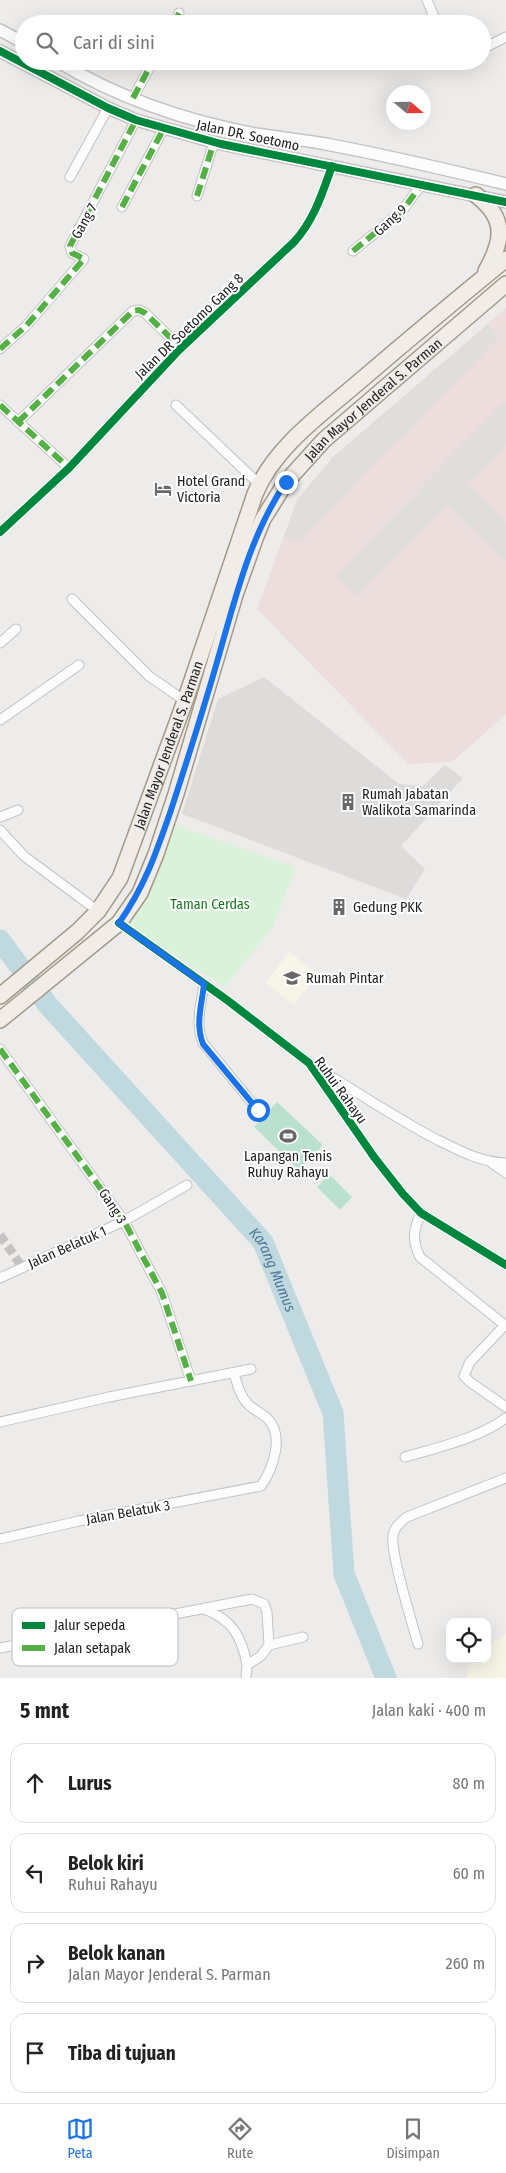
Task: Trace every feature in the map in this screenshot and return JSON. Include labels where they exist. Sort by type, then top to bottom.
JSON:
[{"type":"main road","points":[[476,195],[494,208],[502,225],[499,246],[481,279]]},
{"type":"main road","name":"Jalan Mayor Jenderal S. Parman","points":[[2,995],[42,962],[98,911],[120,878],[185,701],[228,570],[259,484],[275,459],[315,420],[506,259]]},
{"type":"main road","name":"Jalan Mayor Jenderal S. Parman","points":[[0,1020],[119,923],[140,893],[156,854],[199,719],[237,590],[256,536],[274,499],[304,460],[324,440],[506,284]]},
{"type":"main road","points":[[132,847],[156,854]]},
{"type":"street","points":[[427,0],[433,15]]},
{"type":"street","points":[[0,30],[15,38]]},
{"type":"street","points":[[491,44],[506,37]]},
{"type":"street","name":"Jalan DR. Soetomo","points":[[0,50],[15,58]]},
{"type":"street","name":"Jalan DR. Soetomo","points":[[36,70],[108,108],[136,120],[164,128],[214,142],[506,202]]},
{"type":"street","name":"Jalan DR. Soetomo","points":[[72,70],[120,94],[213,124],[257,134],[329,144],[506,184]]},
{"type":"street","points":[[133,98],[148,70]]},
{"type":"street","points":[[74,91],[83,77]]},
{"type":"street","points":[[70,177],[108,108]]},
{"type":"street","name":"Gang 7","points":[[0,349],[26,326],[84,259],[72,253],[70,246],[136,120]]},
{"type":"street","points":[[122,207],[164,128]]},
{"type":"street","points":[[197,196],[214,142]]},
{"type":"street","name":"Jalan DR Soetomo Gang 8","points":[[0,532],[68,468],[181,348],[302,233],[315,213],[332,166]]},
{"type":"street","name":"Gang 9","points":[[353,251],[402,211],[422,184]]},
{"type":"street","points":[[18,422],[133,311],[145,312],[181,348]]},
{"type":"street","points":[[0,405],[68,468]]},
{"type":"street","points":[[176,405],[259,484]]},
{"type":"street","points":[[72,599],[149,676],[185,701]]},
{"type":"street","points":[[0,643],[16,630]]},
{"type":"street","points":[[0,720],[79,665]]},
{"type":"street","points":[[0,817],[18,810]]},
{"type":"street","points":[[0,830],[24,856],[98,911]]},
{"type":"street","name":"Ruhui Rahayu","points":[[119,923],[309,1063],[374,1158],[402,1194],[421,1213],[506,1265]]},
{"type":"street","points":[[204,984],[199,1023],[203,1044],[258,1110]]},
{"type":"street","name":"Gang 3","points":[[0,1049],[124,1221],[162,1293],[190,1381]]},
{"type":"street","points":[[309,1063],[408,1124],[467,1155],[492,1163],[506,1163]]},
{"type":"street","points":[[492,1163],[506,1173]]},
{"type":"street","name":"Jalan Belatuk 1","points":[[0,1278],[124,1221],[187,1185]]},
{"type":"street","points":[[421,1213],[414,1229],[413,1244],[420,1257],[506,1326],[470,1362],[464,1376],[506,1407]]},
{"type":"street","points":[[0,1422],[109,1397],[251,1369]]},
{"type":"street","name":"Jalan Belatuk 3","points":[[0,1539],[79,1521],[256,1488],[263,1482],[268,1470],[277,1444],[276,1438],[271,1424],[255,1411],[242,1395],[234,1373]]},
{"type":"street","points":[[405,1457],[467,1438],[497,1425],[506,1418]]},
{"type":"street","points":[[418,1644],[395,1557],[393,1536],[396,1526],[407,1517],[506,1478]]},
{"type":"street","points":[[178,1614],[252,1598],[259,1600],[264,1604],[267,1612],[270,1644],[261,1656],[247,1665]]},
{"type":"street","points":[[204,1609],[224,1618],[240,1637],[247,1665],[246,1678]]},
{"type":"street","points":[[270,1644],[303,1638]]},
{"type":"shaded area","points":[[506,308],[506,714],[452,762],[408,764],[257,609],[297,500],[333,457]]},
{"type":"shaded area","points":[[488,324],[499,337],[300,541],[284,537],[297,500],[333,457]]},
{"type":"shaded area","points":[[506,401],[506,445],[467,484],[506,523],[506,561],[446,505],[357,596],[337,576]]},
{"type":"shaded area","name":"Rumah Jabatan Walikota Samarinda","points":[[264,677],[399,784],[423,786],[445,765],[463,778],[401,846],[425,869],[406,899],[182,814],[218,699]]},
{"type":"shaded area","name":"Rumah Pintar","points":[[289,952],[318,974],[294,1005],[265,983]]},
{"type":"shaded area","points":[[506,1634],[506,1678],[467,1678],[468,1663],[491,1663],[491,1643]]},
{"type":"green space","name":"Taman Cerdas","points":[[166,822],[296,867],[273,927],[225,987],[153,941],[124,918]]},
{"type":"green space","name":"Lapangan Tenis Ruhuy Rahayu","points":[[277,1102],[323,1145],[299,1170],[254,1127]]},
{"type":"green space","name":"Lapangan Tenis Ruhuy Rahayu","points":[[329,1174],[352,1197],[340,1210],[317,1187]]},
{"type":"waterway","name":"Karang Mumus","points":[[0,940],[47,1004],[263,1242],[333,1413],[344,1574],[386,1678]]},
{"type":"tunnel","points":[[0,1235],[22,1267]]},
{"type":"marked path","points":[[133,98],[148,70]]},
{"type":"marked path","points":[[0,349],[26,326],[84,259],[72,253],[70,246],[136,120]]},
{"type":"marked path","points":[[122,207],[164,128]]},
{"type":"marked path","points":[[197,196],[214,142]]},
{"type":"marked path","points":[[353,251],[402,211],[422,184]]},
{"type":"marked path","points":[[18,422],[133,311],[139,310],[145,313],[181,348]]},
{"type":"marked path","points":[[0,405],[69,468]]},
{"type":"marked path","points":[[0,1049],[124,1221],[162,1293],[191,1381]]},
{"type":"cycle path","points":[[0,51],[15,59]]},
{"type":"cycle path","points":[[36,70],[108,108],[136,120],[221,144],[506,202]]},
{"type":"cycle path","points":[[0,532],[69,468],[179,350],[294,242],[312,216],[332,166]]},
{"type":"cycle path","points":[[119,923],[227,1000],[309,1063],[374,1157],[403,1194],[421,1213],[506,1265]]},
{"type":"place","name":"Hotel Grand Victoria","points":[[163,489]]},
{"type":"place","name":"Rumah Jabatan Walikota Samarinda","points":[[348,802]]},
{"type":"place","name":"Gedung PKK","points":[[339,907]]},
{"type":"place","name":"Rumah Pintar","points":[[292,978]]},
{"type":"place","name":"Lapangan Tenis Ruhuy Rahayu","points":[[288,1136]]},
{"type":"route","points":[[258,1110],[203,1044],[200,1037],[199,1023],[204,984],[119,923],[140,893],[156,854],[217,663],[235,595],[263,519],[286,482]]}]
